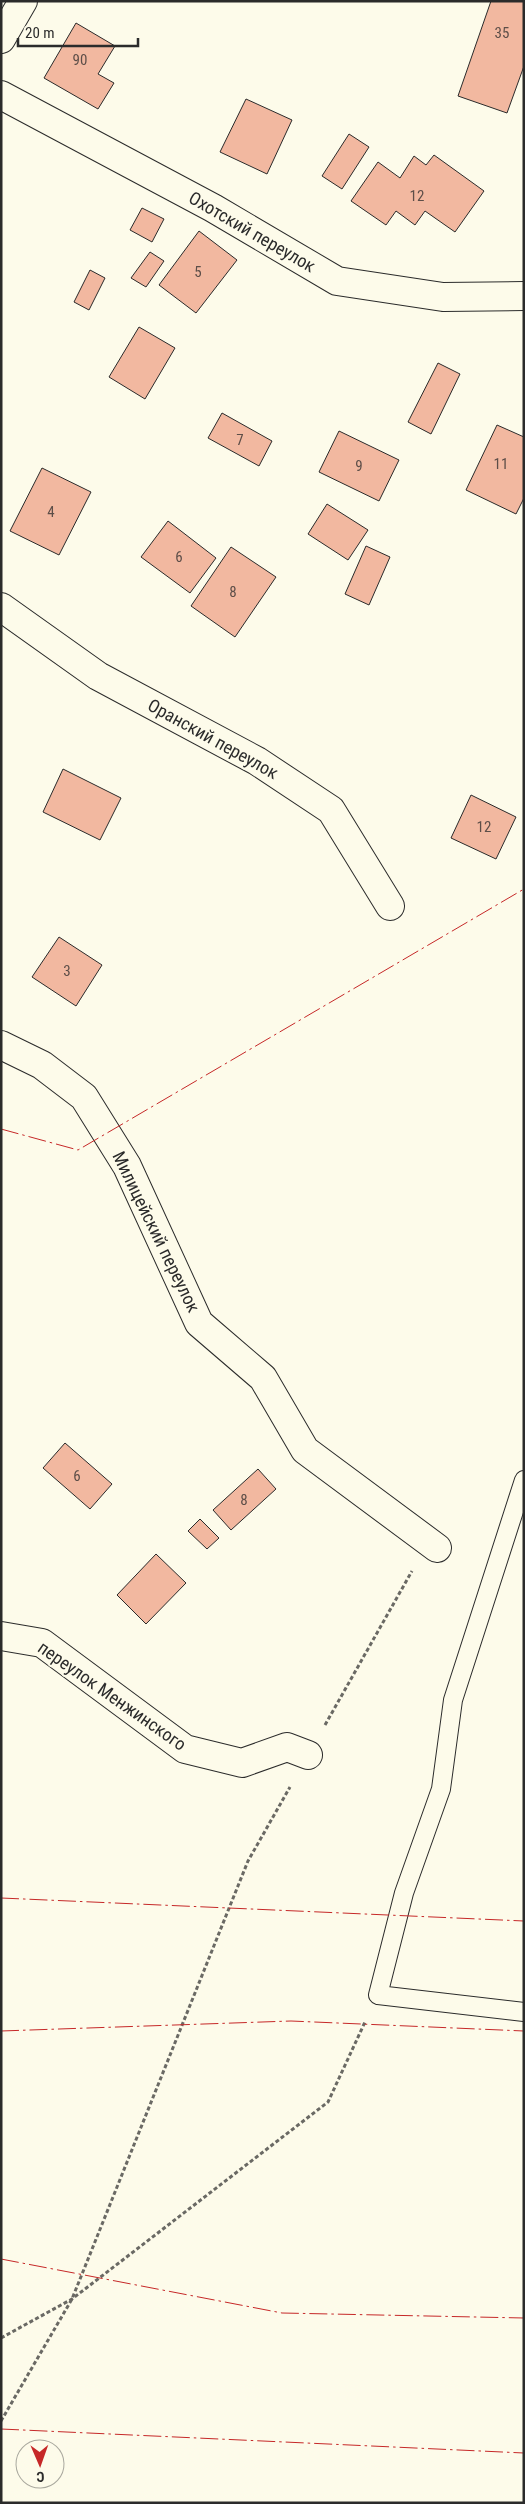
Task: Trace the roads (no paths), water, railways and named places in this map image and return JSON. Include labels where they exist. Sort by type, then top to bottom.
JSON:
[{"type":"street","points":[[1,39],[23,1]]},
{"type":"street","name":"Охотский переулок","points":[[1,96],[213,208],[337,281],[443,297],[524,296]]},
{"type":"street","name":"Оранский переулок","points":[[1,608],[98,676],[257,761],[331,810],[390,906]]},
{"type":"street","name":"Милицейский переулок","points":[[1,1045],[42,1065],[84,1097],[127,1166],[199,1323],[263,1378],[305,1450],[437,1548]]},
{"type":"street","name":"переулок Менжинского","points":[[1,1636],[42,1642],[185,1749],[242,1763],[288,1748],[308,1755]]},
{"type":"lane","points":[[524,1480],[453,1700],[441,1789],[404,1893],[378,1995],[524,2012]]}]
